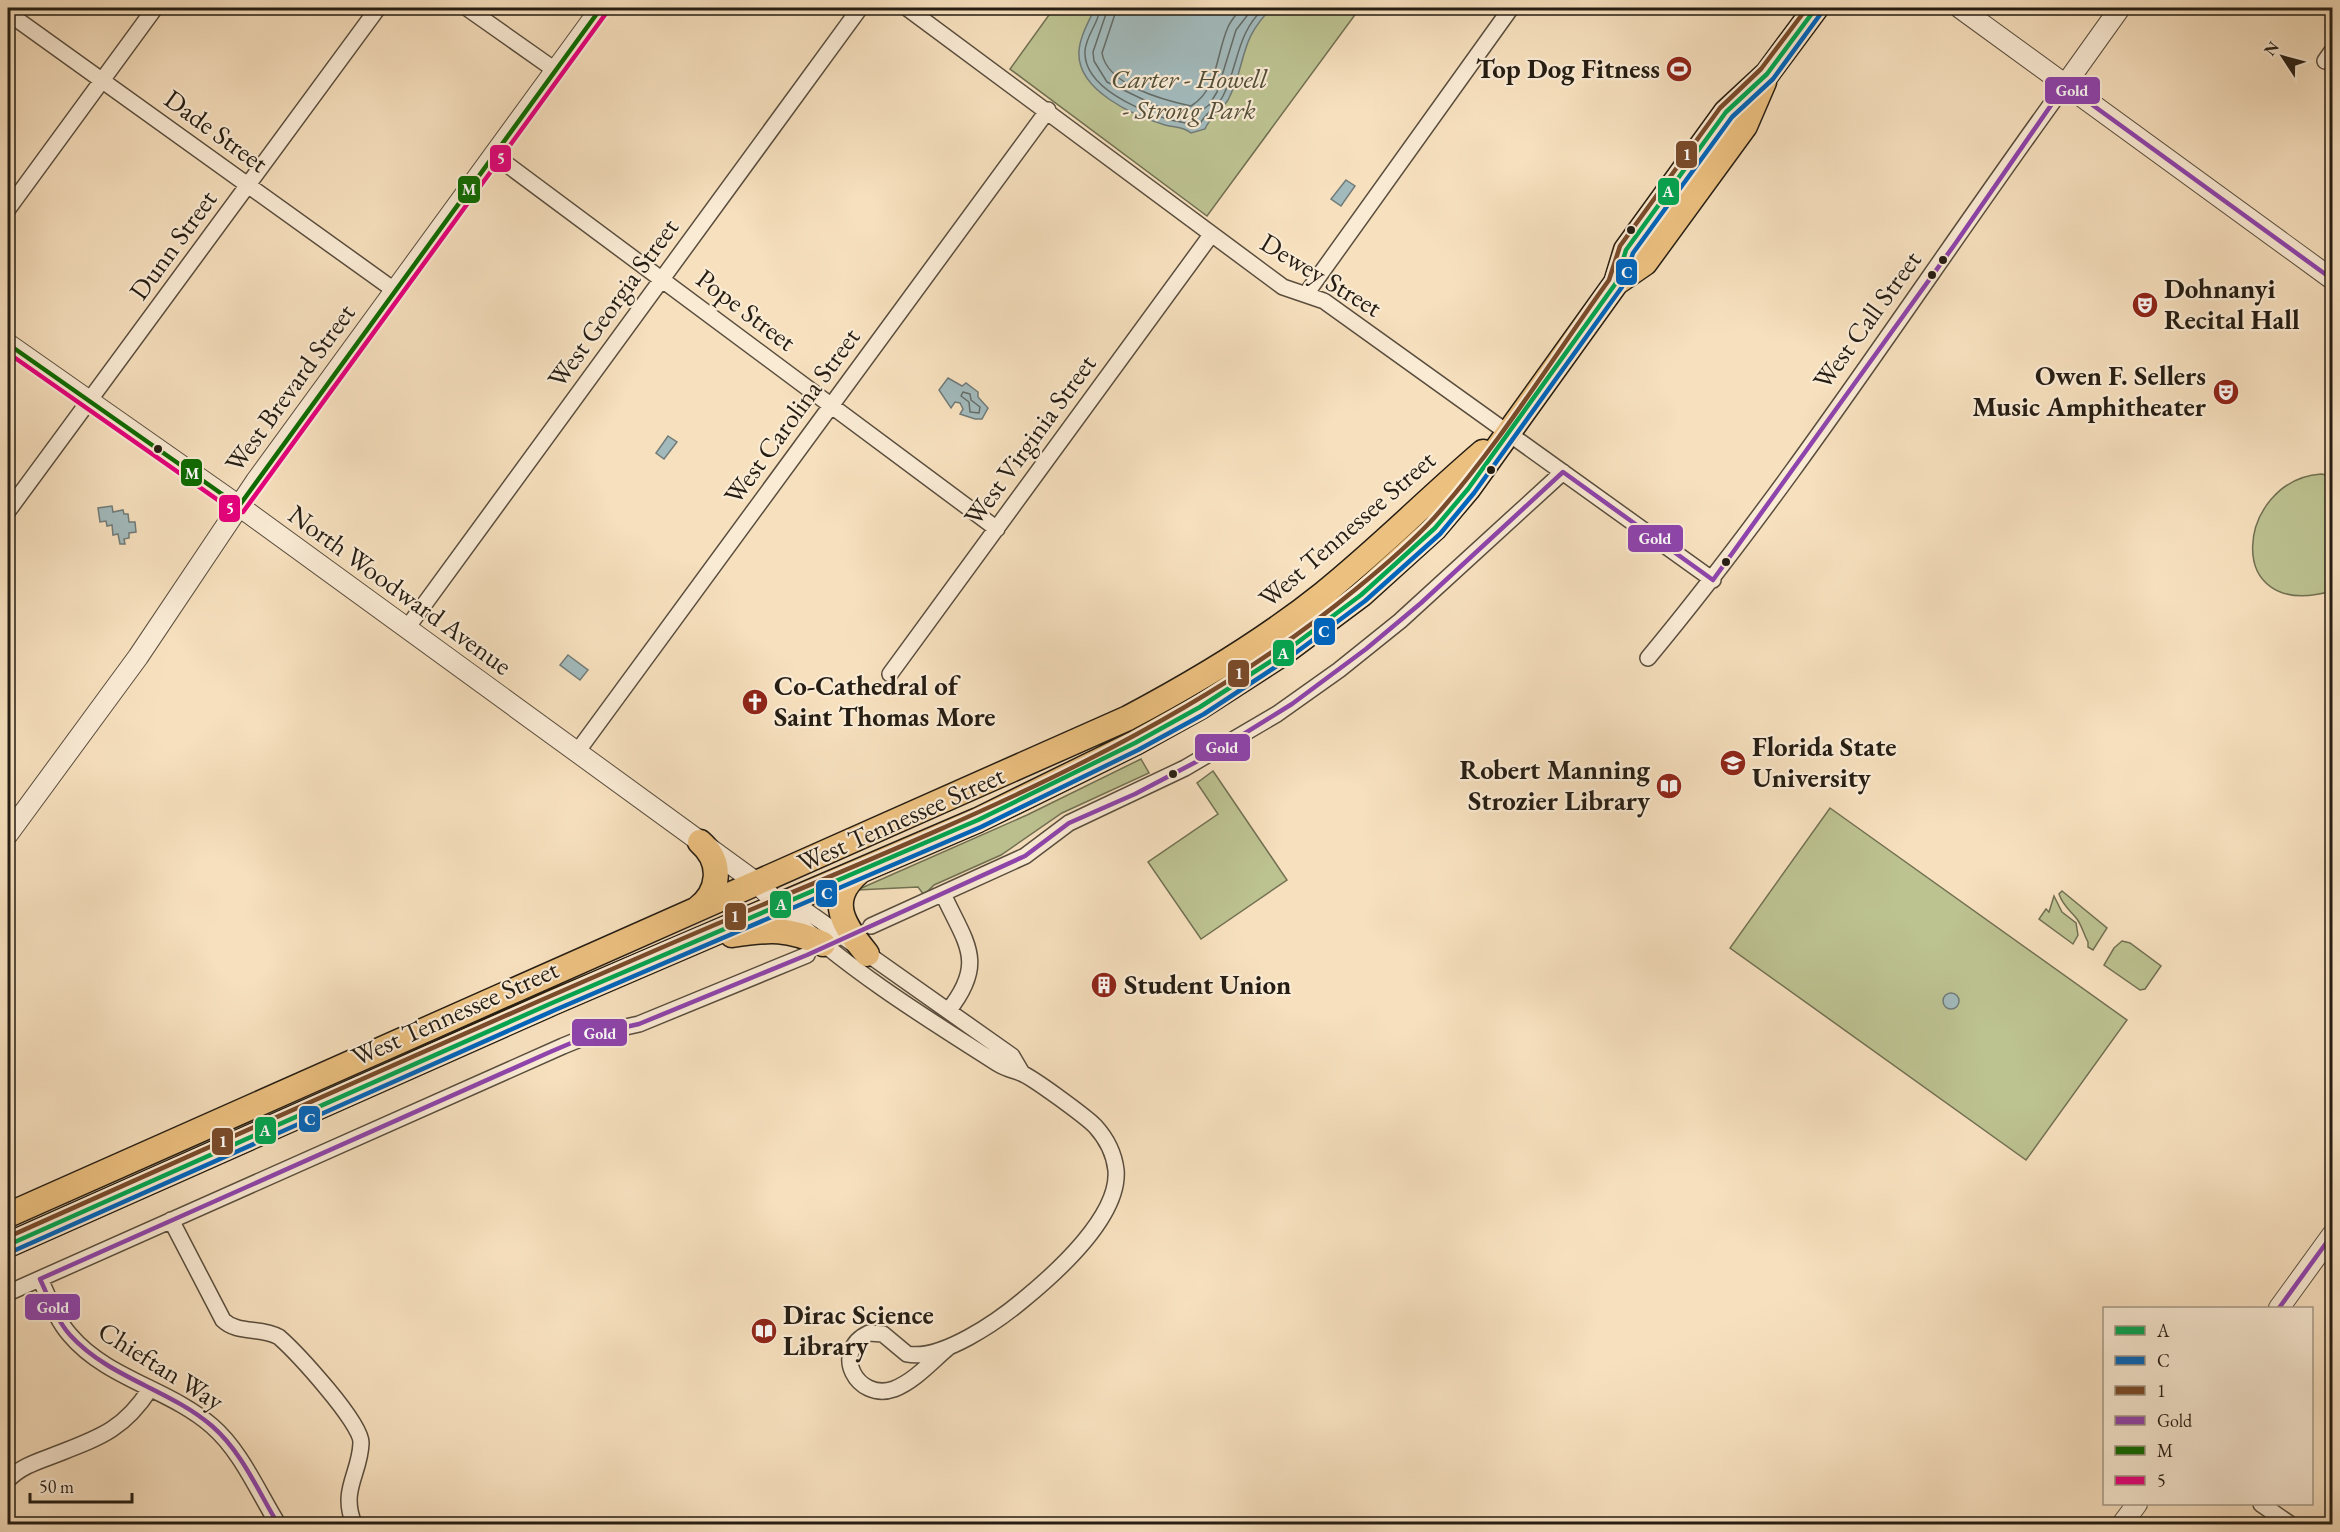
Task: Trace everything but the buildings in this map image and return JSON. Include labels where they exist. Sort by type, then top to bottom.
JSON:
[{"type":"main road","name":"West Tennessee Street","points":[[8,1245],[694,941],[978,820],[1135,743],[1200,707],[1275,658],[1361,595],[1418,546],[1452,510],[1616,283],[1626,250],[1726,112],[1767,74],[1816,8]]},
{"type":"main road","name":"West Tennessee Street","points":[[8,1215],[1113,725],[1214,670],[1276,630],[1322,595],[1508,431]]},
{"type":"main road","points":[[692,912],[712,894],[716,880],[711,855],[700,843]]},
{"type":"main road","points":[[862,869],[845,888],[840,906],[847,926],[867,954]]},
{"type":"main road","points":[[694,941],[774,929],[794,932],[815,950]]},
{"type":"street","points":[[8,209],[155,8]]},
{"type":"street","name":"Dunn Street","points":[[8,511],[378,8]]},
{"type":"street","points":[[467,8],[555,70]]},
{"type":"street","name":"West Brevard Street","points":[[8,834],[138,657],[239,506],[394,290],[601,8]]},
{"type":"street","name":"West Georgia Street","points":[[407,628],[860,8]]},
{"type":"street","name":"Dewey Street","points":[[907,8],[1048,110],[1283,287],[1324,301],[1713,580]]},
{"type":"street","points":[[1306,294],[1510,8]]},
{"type":"street","points":[[1960,8],[2332,279]]},
{"type":"street","name":"West Call Street","points":[[1648,658],[1713,580],[1955,244],[2120,8]]},
{"type":"street","name":"Dade Street","points":[[8,13],[394,290]]},
{"type":"street","name":"West Carolina Street","points":[[577,752],[1048,110]]},
{"type":"street","name":"Pope Street","points":[[493,154],[997,529]]},
{"type":"street","name":"West Virginia Street","points":[[890,674],[1211,235]]},
{"type":"street","name":"North Woodward Avenue","points":[[8,344],[239,506],[757,884],[867,954],[1012,1056],[1022,1073]]},
{"type":"street","points":[[871,926],[1025,855],[1069,823],[1135,794],[1196,762],[1292,704],[1400,621],[1563,472]]},
{"type":"street","points":[[943,894],[968,949],[972,967],[966,987],[948,1011]]},
{"type":"street","name":"North Woodward Avenue","points":[[785,902],[815,950],[1001,1065],[1022,1073],[1086,1119],[1101,1134],[1115,1163],[1114,1190],[1095,1226],[1046,1280],[1004,1314],[950,1347],[909,1380],[890,1390],[875,1390],[861,1384],[849,1365],[853,1346],[872,1332],[883,1334],[903,1353],[911,1355],[931,1353],[950,1347]]},
{"type":"street","points":[[8,1293],[563,1046],[590,1035],[639,1024],[815,950]]},
{"type":"street","points":[[171,1220],[223,1320],[233,1327],[263,1330],[279,1337],[354,1421],[361,1442],[348,1491],[354,1524]]},
{"type":"street","points":[[2280,1307],[2332,1235]]},
{"type":"street","name":"Chieftan Way","points":[[40,1279],[57,1315],[77,1343],[101,1361],[193,1411],[220,1433],[278,1524]]},
{"type":"street","points":[[8,1480],[30,1465],[116,1428],[135,1412],[150,1389]]},
{"type":"street","points":[[2122,1524],[2136,1505]]},
{"type":"street","points":[[2264,1505],[2290,1524]]},
{"type":"green space","name":"Carter - Howell - Strong Park","points":[[1054,8],[1360,8],[1207,216],[1010,69]]},
{"type":"green space","points":[[2321,474],[2332,476],[2332,591],[2296,595],[2271,587],[2257,570],[2253,547],[2258,522],[2271,499],[2292,482]]},
{"type":"green space","points":[[1141,759],[1149,773],[1062,813],[1001,855],[934,885],[924,895],[918,887],[857,890],[1027,815]]},
{"type":"green space","points":[[1213,771],[1287,880],[1201,939],[1148,862],[1218,814],[1197,783]]},
{"type":"green space","points":[[1830,808],[2127,1020],[2026,1160],[1730,948]]},
{"type":"green space","points":[[2062,891],[2107,928],[2093,950],[2088,947],[2079,922],[2061,898],[2059,894]]},
{"type":"green space","points":[[2054,896],[2062,912],[2076,923],[2078,935],[2073,944],[2039,919],[2046,909],[2049,912]]},
{"type":"green space","points":[[2122,941],[2130,943],[2161,966],[2145,989],[2140,990],[2104,965],[2114,948]]},
{"type":"water","points":[[1095,8],[1272,8],[1253,31],[1228,100],[1209,121],[1205,129],[1191,133],[1182,128],[1152,121],[1123,108],[1097,89],[1087,78],[1081,65],[1079,51],[1083,34]]},
{"type":"water","points":[[1346,180],[1355,186],[1341,206],[1331,199]]},
{"type":"water","points":[[948,378],[962,386],[966,383],[978,392],[978,397],[988,408],[982,419],[960,414],[963,409],[960,403],[955,402],[951,408],[939,390]]},
{"type":"water","points":[[668,436],[677,442],[664,459],[656,453]]},
{"type":"water","points":[[112,506],[113,512],[123,510],[124,514],[128,514],[129,522],[135,522],[136,532],[129,533],[129,538],[124,539],[125,544],[120,544],[118,534],[113,535],[112,525],[107,526],[106,521],[100,522],[98,508]]},
{"type":"water","points":[[568,655],[588,670],[580,680],[560,665]]},
{"type":"water","points":[[1951,993],[1957,995],[1959,1001],[1957,1007],[1951,1009],[1945,1007],[1943,1001],[1945,995]]},
{"type":"transit line","name":"M","points":[[8,344],[239,506],[601,8]]},
{"type":"transit line","name":"1","points":[[8,1237],[525,1007],[955,823],[1124,741],[1205,695],[1282,645],[1356,589],[1396,555],[1434,518],[1458,490],[1503,431],[1609,280],[1620,246],[1720,108],[1761,69],[1807,8]]},
{"type":"transit line","name":"A","points":[[8,1245],[552,1003],[978,820],[1135,743],[1200,707],[1282,654],[1361,595],[1435,528],[1468,489],[1616,283],[1626,250],[1726,112],[1767,74],[1816,8]]},
{"type":"transit line","name":"5","points":[[8,353],[235,512],[243,512],[607,12]]},
{"type":"transit line","name":"C","points":[[11,1252],[555,1010],[981,827],[1138,750],[1204,714],[1286,660],[1365,601],[1440,534],[1474,493],[1622,287],[1633,253],[1732,117],[1773,79],[1822,12]]},
{"type":"transit line","name":"Gold","points":[[278,1524],[249,1472],[223,1436],[195,1413],[121,1373],[86,1350],[70,1335],[61,1322],[40,1279],[550,1052],[590,1035],[639,1024],[807,955],[1025,856],[1069,823],[1135,794],[1213,753],[1292,704],[1366,649],[1421,603],[1563,472],[1713,580],[1955,244],[2065,85],[2332,279]]},
{"type":"transit line","name":"Gold","points":[[2280,1307],[2332,1235]]},
{"type":"place","name":"Top Dog Fitness","points":[[1679,69]]},
{"type":"place","name":"Dohnanyi Recital Hall","points":[[2145,305]]},
{"type":"place","name":"Owen F. Sellers Music Amphitheater","points":[[2226,392]]},
{"type":"place","name":"Co-Cathedral of Saint Thomas More","points":[[755,702]]},
{"type":"place","name":"Florida State University","points":[[1733,763]]},
{"type":"place","name":"Robert Manning Strozier Library","points":[[1669,786]]},
{"type":"place","name":"Student Union","points":[[1104,985]]},
{"type":"place","name":"Dirac Science Library","points":[[764,1331]]}]
